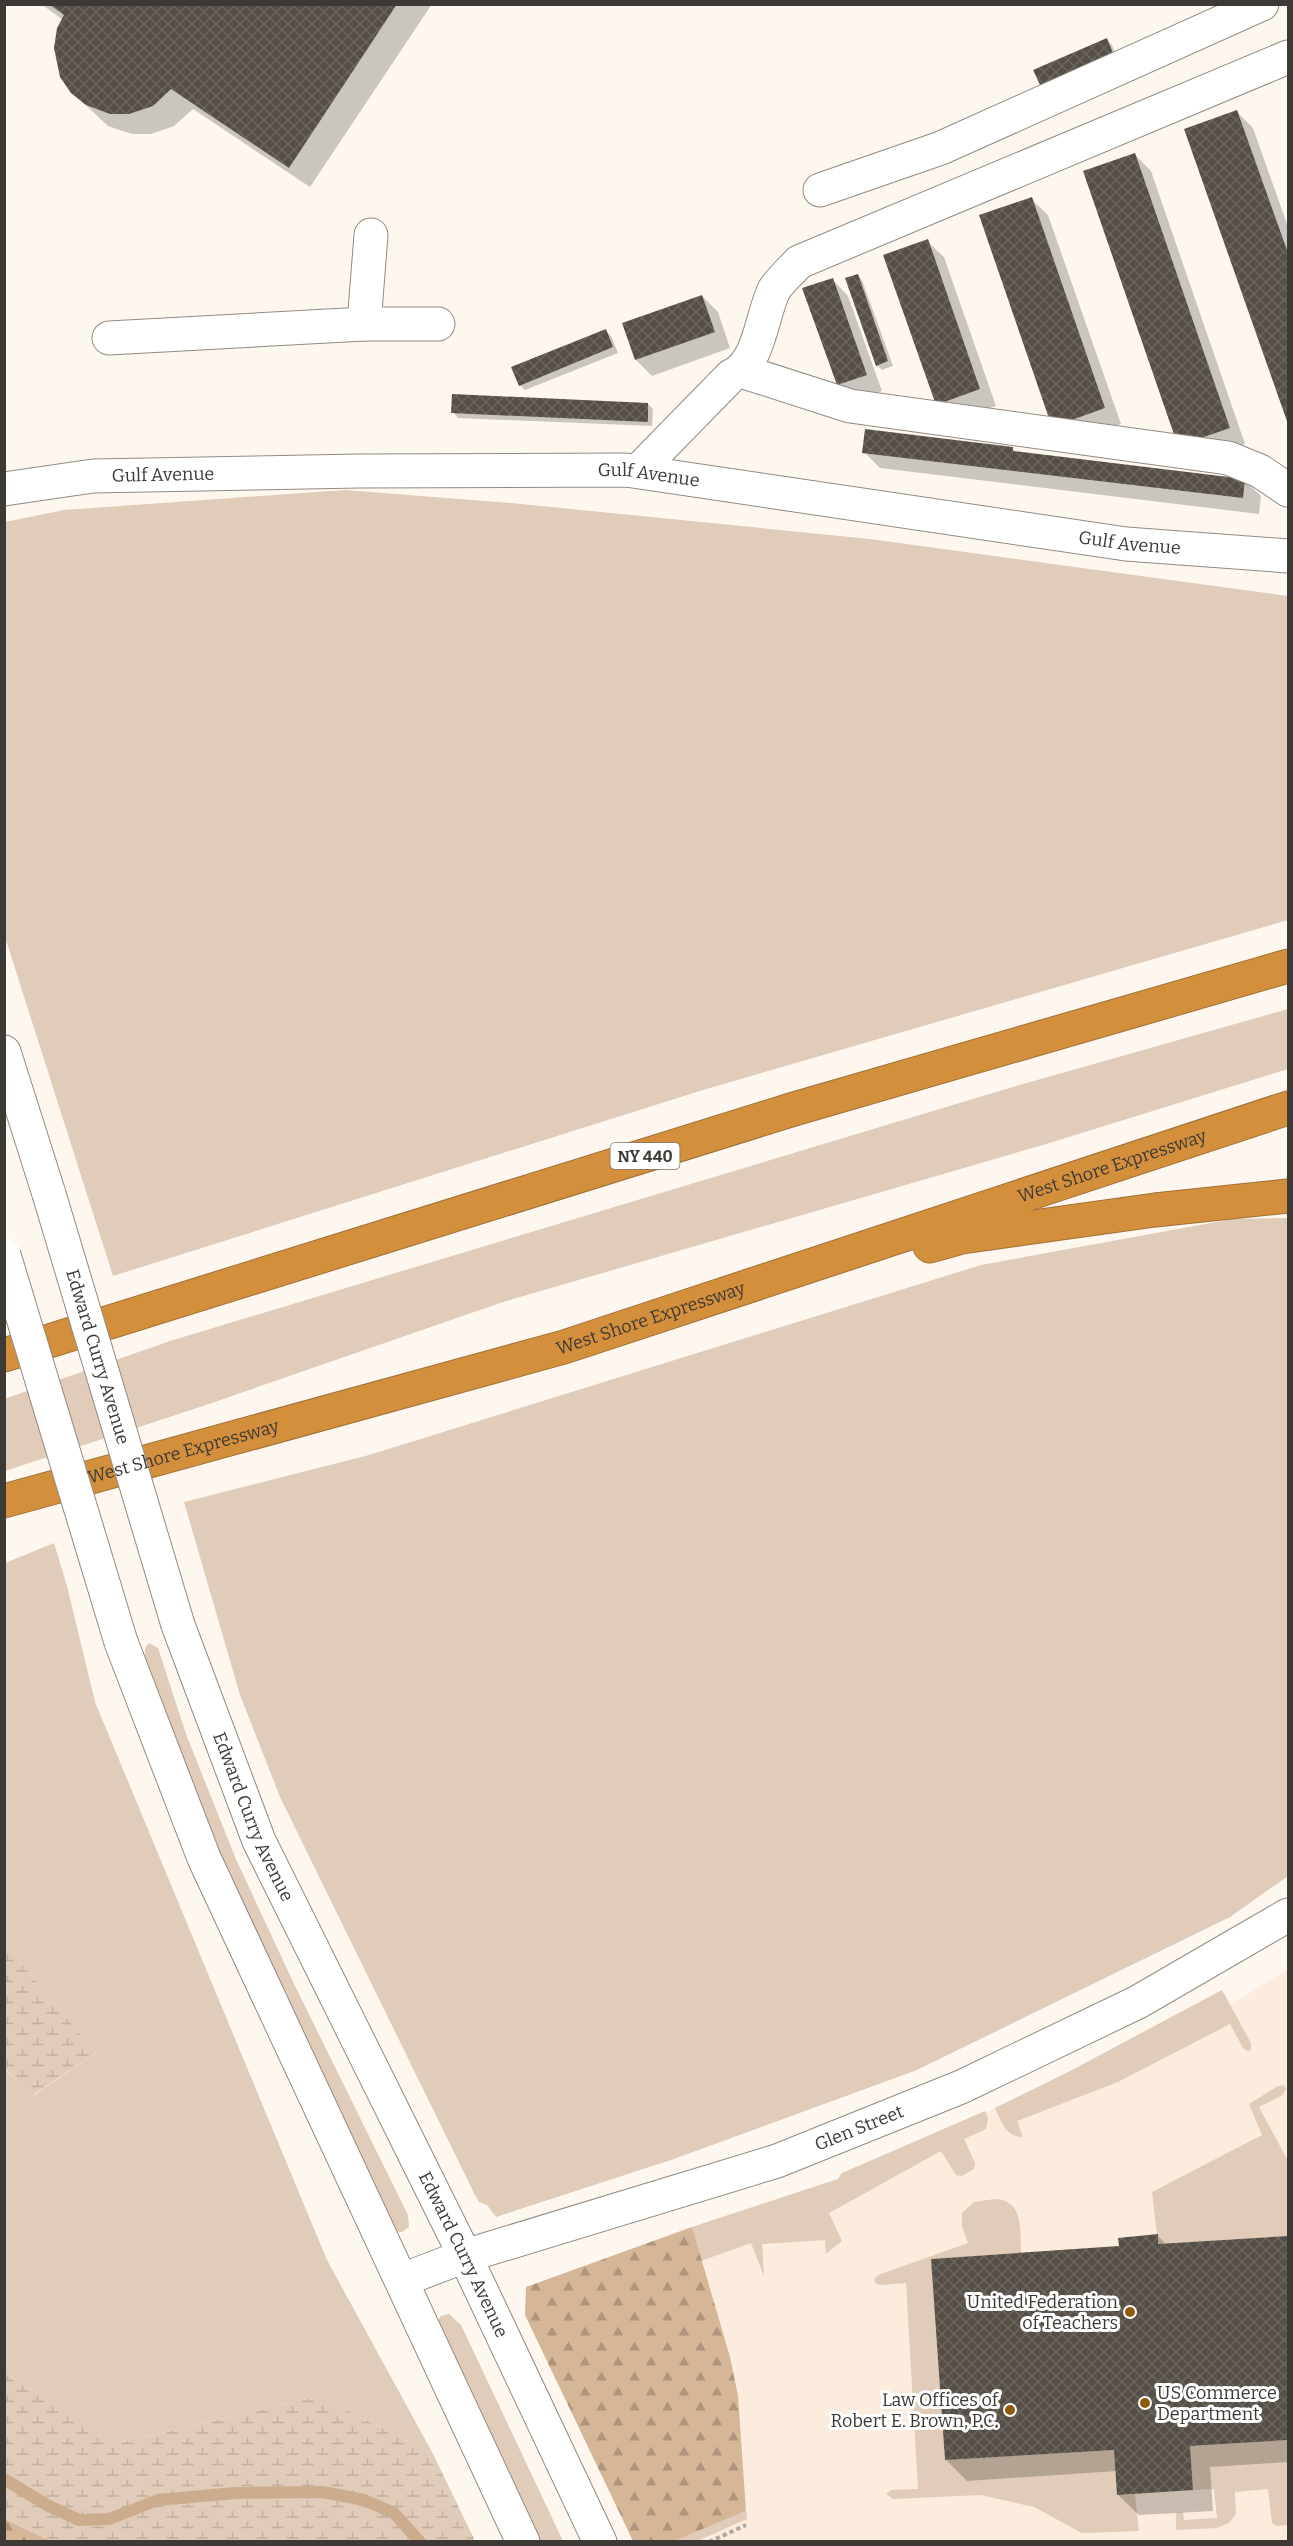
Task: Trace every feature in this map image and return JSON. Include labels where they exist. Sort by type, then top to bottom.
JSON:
[{"type":"highway","name":"NY 440","points":[[4,1355],[794,1109],[1288,966]]},
{"type":"highway","name":"West Shore Expressway","points":[[4,1501],[564,1347],[1288,1108]]},
{"type":"highway","points":[[564,1347],[962,1237],[1155,1210],[1288,1196]]},
{"type":"street","points":[[820,190],[941,148],[1262,4]]},
{"type":"street","points":[[638,471],[731,376],[741,371],[756,344],[775,289],[799,262],[1288,57]]},
{"type":"street","points":[[364,324],[371,235]]},
{"type":"street","points":[[109,338],[364,324],[438,324]]},
{"type":"street","points":[[741,371],[850,406],[1228,458],[1260,471],[1288,490]]},
{"type":"street","name":"Gulf Avenue","points":[[4,489],[93,476],[359,471],[638,471],[1126,544],[1288,556]]},
{"type":"street","name":"Edward Curry Avenue","points":[[4,1052],[178,1625],[259,1841],[465,2256],[600,2541]]},
{"type":"street","points":[[4,1255],[122,1642],[204,1858],[523,2541]]},
{"type":"street","name":"Glen Street","points":[[402,2280],[465,2256],[777,2161],[961,2087],[1138,2002],[1288,1915]]},
{"type":"path","points":[[709,2541],[746,2525]]},
{"type":"shaded area","points":[[1288,1969],[1288,2541],[633,2541],[525,2315],[526,2287],[692,2227],[838,2179],[842,2173],[995,2108],[1222,1990],[1231,2005]]},
{"type":"green space","points":[[345,490],[511,503],[870,539],[1288,596],[1288,920],[703,1090],[113,1276],[5,937],[5,522],[64,510]]},
{"type":"green space","points":[[1288,1009],[1288,1069],[1043,1145],[503,1302],[203,1406],[5,1471],[4,1399],[170,1341],[1016,1086]]},
{"type":"green space","points":[[1288,1218],[1288,1876],[1230,1917],[917,2070],[674,2159],[496,2217],[487,2205],[479,2202],[474,2193],[280,1797],[240,1695],[184,1502],[369,1455],[981,1265],[1233,1219]]},
{"type":"green space","points":[[54,1543],[67,1586],[95,1702],[327,2260],[433,2454],[319,2396],[122,2442],[5,2374],[4,2069],[34,2095],[96,2053],[5,1944],[5,1563]]},
{"type":"green space","points":[[149,1643],[158,1648],[186,1734],[235,1857],[294,1984],[408,2215],[409,2227],[402,2232],[395,2231],[221,1860],[145,1656],[145,1648]]},
{"type":"green space","points":[[5,1944],[96,2053],[33,2095],[5,2069]]},
{"type":"green space","points":[[1222,1990],[1251,2043],[1251,2050],[1247,2051],[1243,2048],[1230,2024],[1118,2082],[1017,2121],[1023,2137],[1012,2134],[1002,2123],[995,2108]]},
{"type":"green space","points":[[1284,2085],[1286,2089],[1283,2095],[1259,2107],[1288,2161],[1288,2236],[1158,2244],[1152,2192],[1262,2135],[1249,2104],[1278,2086]]},
{"type":"green space","points":[[985,2111],[988,2118],[986,2129],[964,2139],[975,2163],[974,2169],[962,2176],[956,2175],[941,2151],[829,2213],[842,2241],[826,2254],[825,2240],[762,2244],[764,2276],[751,2243],[701,2261],[692,2227],[838,2179],[842,2173]]},
{"type":"green space","points":[[995,2199],[1011,2205],[1016,2211],[1019,2218],[1021,2253],[931,2259],[945,2460],[1114,2450],[1117,2495],[1135,2494],[1139,2531],[1082,2533],[1034,2507],[981,2495],[893,2499],[886,2494],[891,2490],[918,2489],[906,2283],[880,2285],[876,2284],[874,2279],[878,2275],[968,2243],[962,2226],[962,2213],[974,2202]]},
{"type":"green space","points":[[692,2227],[730,2357],[738,2396],[746,2511],[674,2541],[633,2541],[525,2315],[526,2287]]},
{"type":"green space","points":[[449,2314],[461,2325],[563,2541],[538,2541],[436,2324],[441,2316]]},
{"type":"green space","points":[[5,2374],[122,2442],[319,2396],[433,2454],[475,2541],[51,2541],[5,2519]]},
{"type":"green space","points":[[1288,2440],[1288,2525],[1276,2526],[1272,2523],[1268,2489],[1235,2492],[1236,2514],[1229,2523],[1217,2528],[1176,2530],[1176,2513],[1183,2512],[1184,2520],[1217,2518],[1214,2489],[1193,2490],[1190,2446]]},
{"type":"green space","points":[[746,2511],[747,2519],[697,2541],[674,2541]]},
{"type":"green space","points":[[5,2519],[51,2541],[5,2541]]},
{"type":"building","points":[[49,4],[397,4],[289,168],[171,89],[153,106],[129,114],[110,114],[86,105],[71,93],[60,77],[54,48],[57,28],[64,15]]},
{"type":"building","points":[[1107,38],[1114,56],[1041,87],[1033,70]]},
{"type":"building","points":[[1237,110],[1288,253],[1288,424],[1184,129]]},
{"type":"building","points":[[1135,153],[1230,428],[1178,446],[1083,171]]},
{"type":"building","points":[[1032,197],[1105,408],[1052,427],[979,215]]},
{"type":"building","points":[[928,239],[980,389],[936,405],[883,255]]},
{"type":"building","points":[[858,274],[888,361],[876,366],[845,278]]},
{"type":"building","points":[[833,278],[867,375],[837,385],[802,288]]},
{"type":"building","points":[[702,295],[715,332],[635,360],[622,323]]},
{"type":"building","points":[[606,329],[613,347],[519,386],[511,367]]},
{"type":"building","points":[[452,394],[648,403],[648,422],[451,413]]},
{"type":"building","points":[[865,429],[1013,447],[1013,451],[1245,479],[1243,498],[862,453]]},
{"type":"building","points":[[1158,2234],[1158,2244],[1288,2236],[1288,2440],[1190,2446],[1193,2490],[1117,2495],[1114,2450],[945,2460],[931,2259],[1119,2246],[1118,2238]]},
{"type":"waterway","points":[[4,2479],[47,2505],[79,2520],[109,2519],[158,2500],[235,2493],[323,2492],[364,2500],[394,2513],[420,2542]]},
{"type":"place","name":"United Federation of Teachers","points":[[1130,2312]]},
{"type":"place","name":"US Commerce Department","points":[[1145,2403]]},
{"type":"place","name":"Law Offices of Robert E. Brown, P.C.","points":[[1010,2410]]}]
